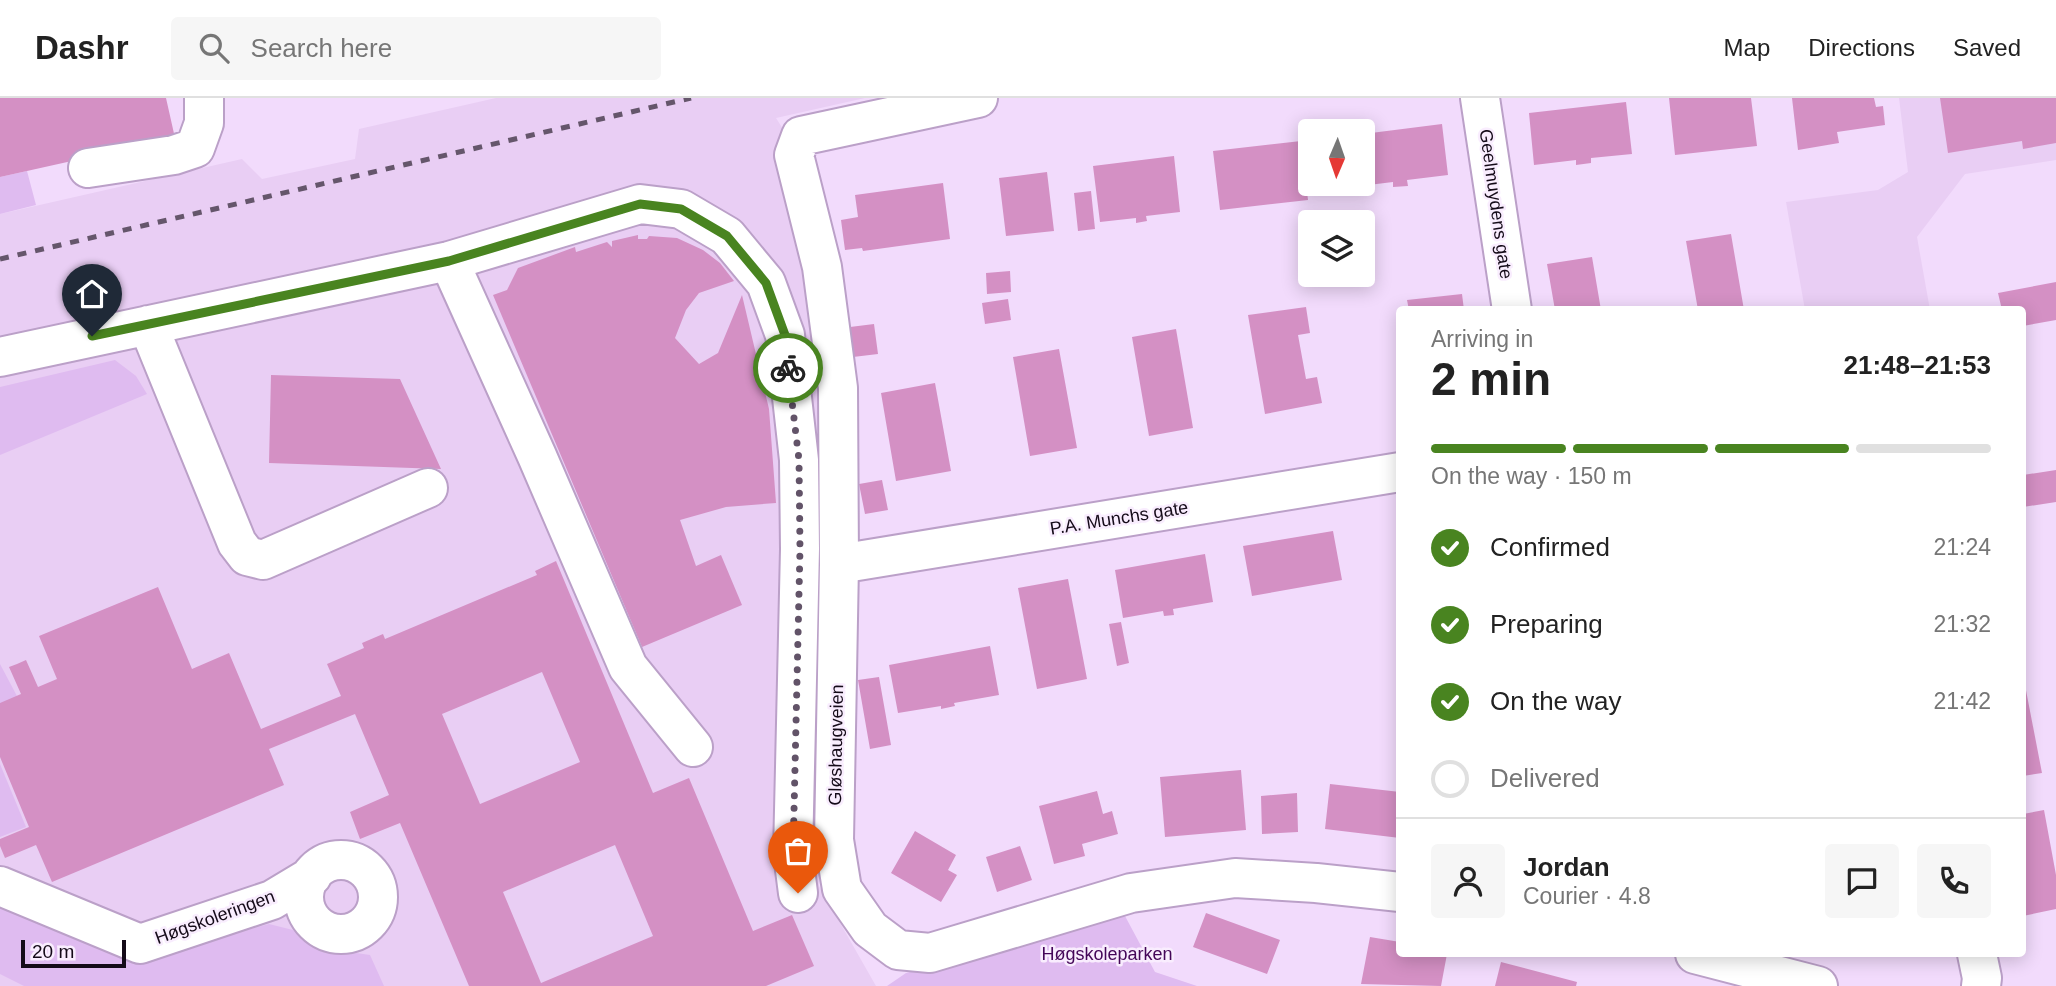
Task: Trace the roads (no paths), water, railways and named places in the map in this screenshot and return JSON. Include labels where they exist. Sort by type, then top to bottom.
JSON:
[{"type":"street","points":[[88,167],[174,155],[195,149],[204,123],[204,98]]},
{"type":"street","name":"Gløshaugveien","points":[[978,98],[801,136],[794,155],[822,267],[838,388],[839,564],[834,840],[842,889],[870,929],[898,950],[930,953],[1131,893],[1235,878],[1396,892]]},
{"type":"street","name":"Geelmuydens gate","points":[[1480,98],[1511,306]]},
{"type":"street","points":[[0,357],[449,261],[640,204],[681,209],[727,236],[766,283],[785,335],[799,460],[800,549],[793,855],[798,893]]},
{"type":"street","points":[[449,261],[628,667],[693,747]]},
{"type":"street","points":[[149,325],[237,543],[247,556],[263,560],[428,488]]},
{"type":"street","name":"P.A. Munchs gate","points":[[839,564],[1396,473]]},
{"type":"street","name":"Høgskoleringen","points":[[0,886],[140,944],[272,900],[312,876]]},
{"type":"street","points":[[1707,957],[1818,986]]},
{"type":"street","points":[[1978,957],[1982,978],[1980,986]]},
{"type":"railway","points":[[0,259],[691,98]]},
{"type":"park label","name":"Høgskoleparken","points":[[1107,954]]}]
